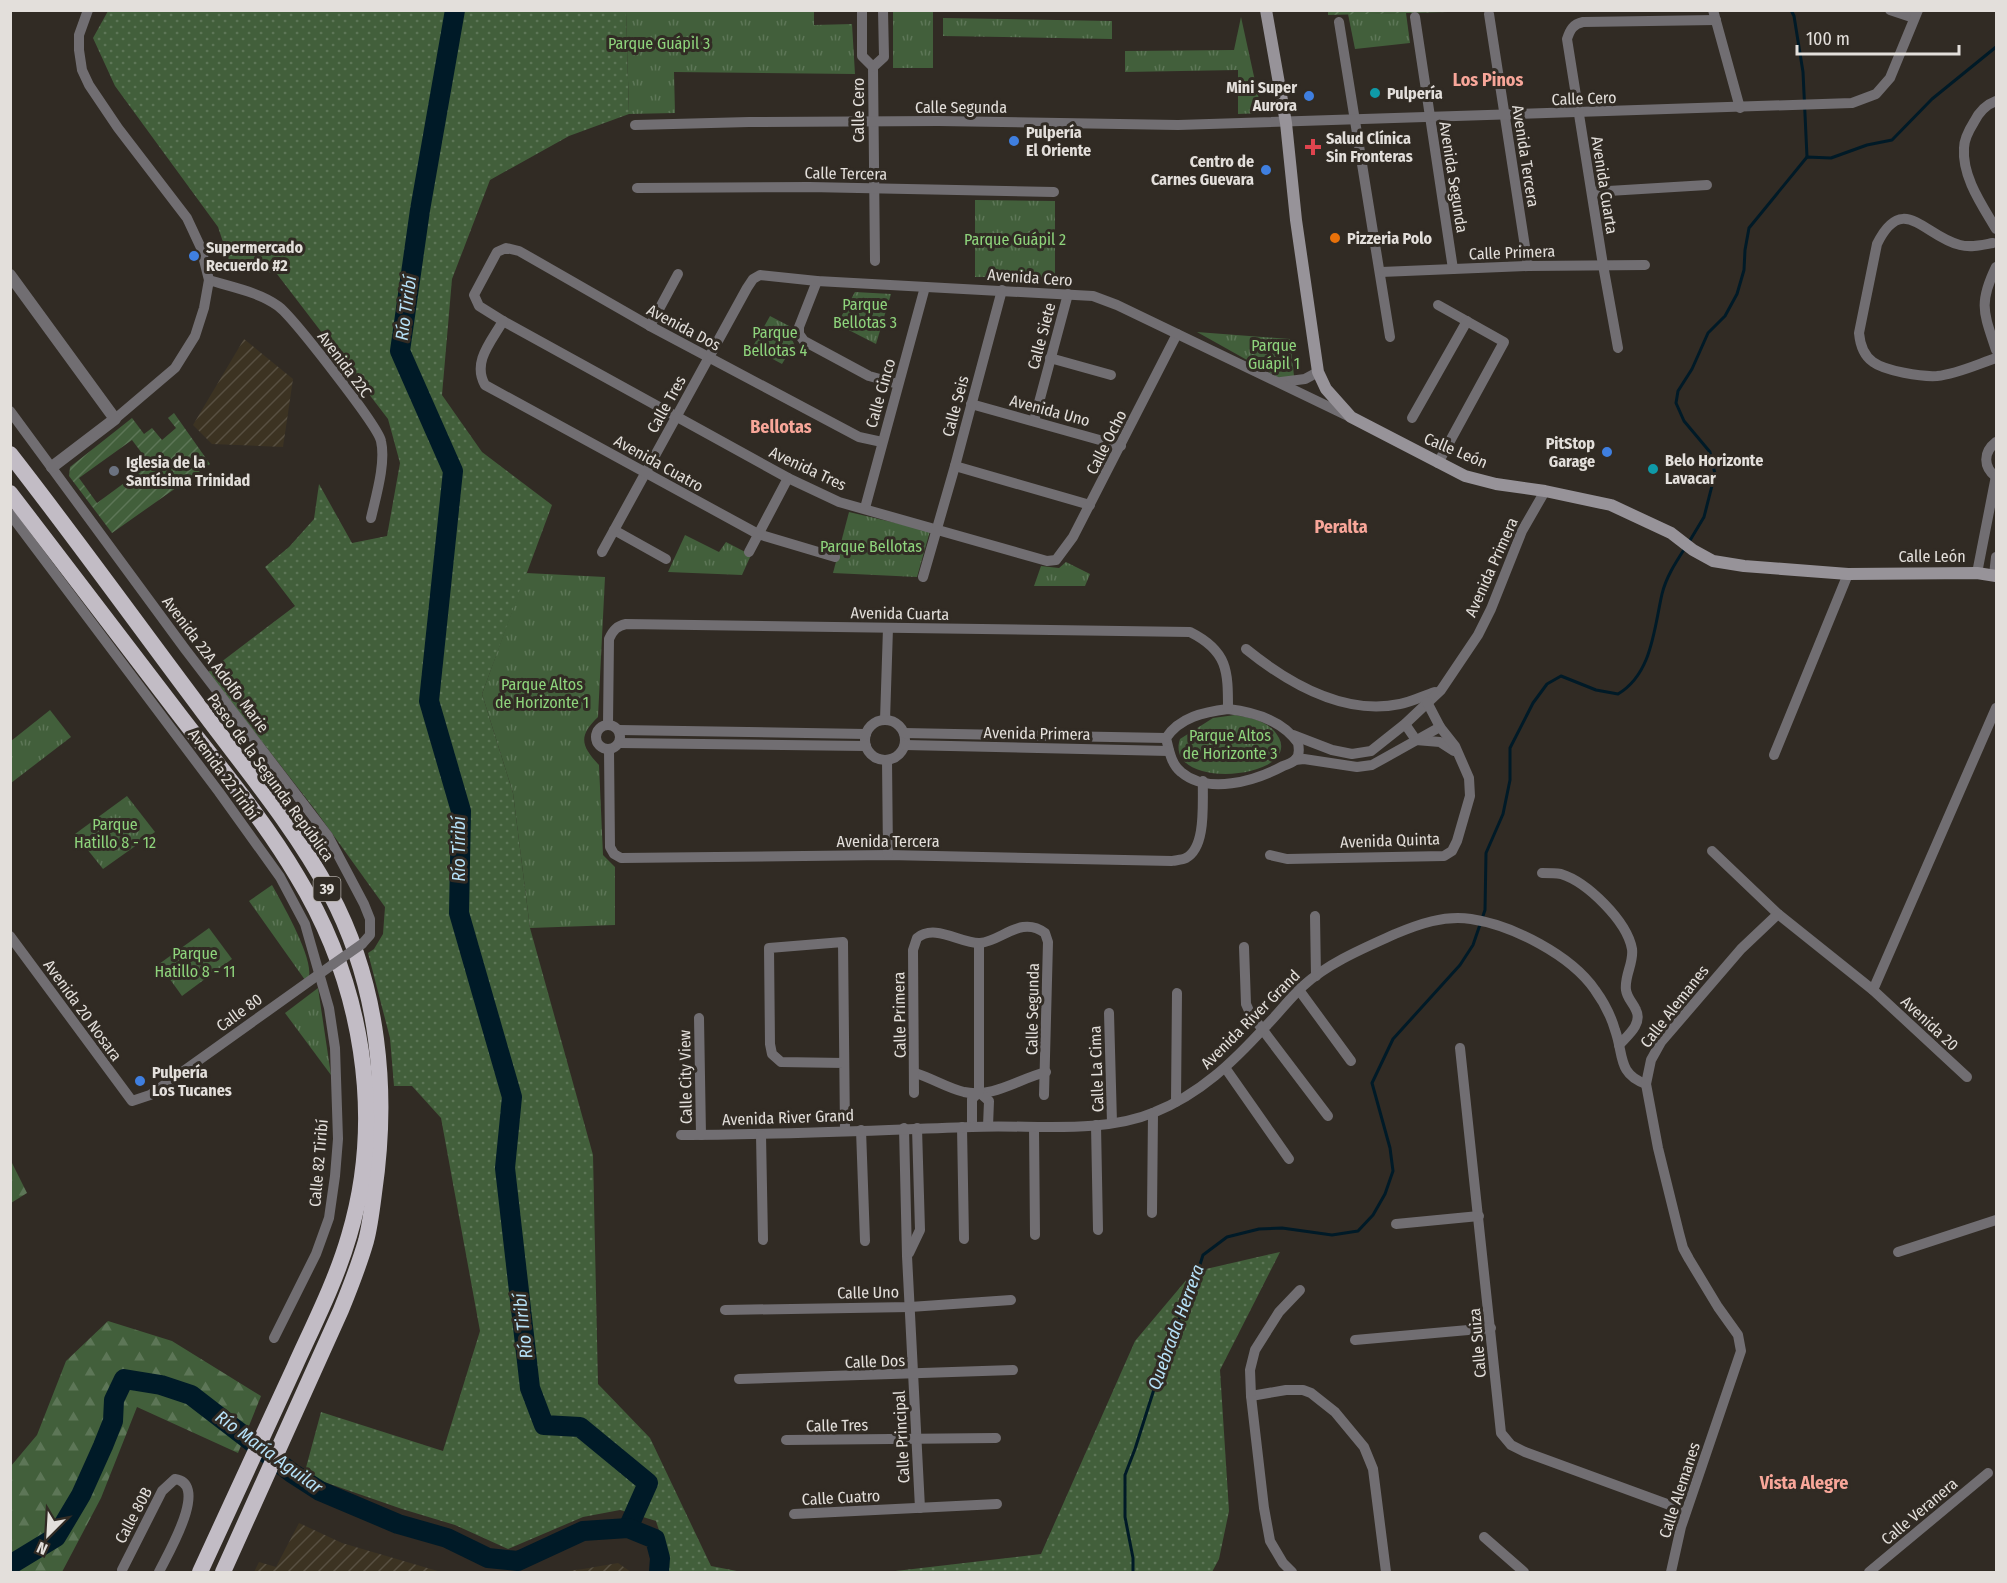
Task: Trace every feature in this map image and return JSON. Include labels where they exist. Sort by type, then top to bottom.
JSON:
[{"type":"highway","name":"Paseo de la Segunda República","points":[[10,454],[298,841],[330,894],[353,944],[363,975],[377,1041],[381,1124],[377,1174],[366,1239],[355,1275],[223,1572]]},
{"type":"highway","name":"Paseo de la Segunda República","points":[[10,493],[275,840],[298,876],[336,951],[346,982],[361,1054],[366,1099],[364,1141],[358,1199],[349,1237],[282,1395],[200,1572]]},
{"type":"main road","name":"Calle León","points":[[1266,10],[1287,123],[1296,220],[1318,372],[1326,389],[1351,417],[1465,476],[1496,484],[1545,491],[1611,505],[1671,533],[1713,561],[1744,566],[1848,574],[1977,573],[1995,576]]},
{"type":"street","name":"Calle Cero","points":[[862,10],[862,56],[873,67],[875,261]]},
{"type":"street","name":"Calle Cero","points":[[873,67],[884,57],[883,10]]},
{"type":"street","points":[[1890,10],[1916,14]]},
{"type":"street","points":[[52,467],[115,419],[175,368],[195,336],[204,308],[209,280],[201,248],[187,218],[132,147],[89,85],[82,70],[79,35],[87,14]]},
{"type":"street","name":"Avenida Tercera","points":[[1489,14],[1528,266]]},
{"type":"street","name":"Calle Cero","points":[[1287,123],[1852,103],[1876,94],[1890,78],[1916,14]]},
{"type":"street","points":[[1715,15],[1740,108]]},
{"type":"street","name":"Avenida Cuarta","points":[[1618,348],[1578,113],[1568,39],[1572,27],[1583,22],[1715,15]]},
{"type":"street","name":"Avenida Segunda","points":[[1415,17],[1453,269]]},
{"type":"street","points":[[1339,21],[1390,337]]},
{"type":"street","points":[[1996,101],[1988,104],[1977,116],[1964,147],[1966,167],[1977,197],[1996,229],[1995,247],[1960,245],[1946,240],[1912,219],[1902,218],[1892,223],[1883,231],[1877,244],[1859,333],[1860,345],[1864,354],[1873,362],[1924,376],[1940,375],[1996,358]]},
{"type":"street","name":"Calle Segunda","points":[[635,124],[1034,122],[1178,125],[1287,123]]},
{"type":"street","points":[[1592,192],[1707,185]]},
{"type":"street","name":"Calle Tercera","points":[[637,188],[1054,192]]},
{"type":"street","name":"Avenida Dos","points":[[503,321],[479,306],[474,295],[496,252],[506,249],[519,251],[650,326],[860,437],[882,442]]},
{"type":"street","name":"Calle Primera","points":[[1381,272],[1528,266],[1645,265]]},
{"type":"street","points":[[1996,267],[1987,287],[1984,310],[1996,350]]},
{"type":"street","points":[[650,326],[678,274]]},
{"type":"street","points":[[10,275],[115,419]]},
{"type":"street","name":"Avenida Cero","points":[[760,275],[817,281],[1092,296],[1117,304],[1351,417]]},
{"type":"street","name":"Calle Tres","points":[[602,552],[747,288],[753,279],[760,275]]},
{"type":"street","name":"Avenida 22C","points":[[209,280],[263,298],[278,306],[293,321],[362,410],[381,440],[381,470],[371,518]]},
{"type":"street","points":[[817,281],[799,327],[799,334],[804,341],[869,376],[898,384]]},
{"type":"street","name":"Calle Cinco","points":[[865,508],[925,287]]},
{"type":"street","name":"Calle Seis","points":[[923,577],[1002,290]]},
{"type":"street","name":"Calle Siete","points":[[1034,421],[1068,294]]},
{"type":"street","points":[[1438,305],[1504,342],[1438,463]]},
{"type":"street","name":"Avenida Cuatro","points":[[503,321],[481,361],[480,375],[485,385],[758,534],[835,557]]},
{"type":"street","name":"Avenida Tres","points":[[503,321],[788,478],[839,501],[1047,561],[1056,560]]},
{"type":"street","points":[[1412,418],[1467,321]]},
{"type":"street","name":"Calle Ocho","points":[[1056,560],[1073,537],[1177,334]]},
{"type":"street","points":[[1050,358],[1111,375]]},
{"type":"street","points":[[1281,382],[1305,379],[1318,372]]},
{"type":"street","name":"Avenida Uno","points":[[971,404],[1121,446]]},
{"type":"street","name":"Avenida 22A Adolfo Marie","points":[[10,411],[185,649],[328,836],[370,919],[370,935],[362,944]]},
{"type":"street","points":[[1977,573],[1996,477],[1987,467],[1986,460],[1990,448],[1996,442]]},
{"type":"street","points":[[955,466],[1090,505]]},
{"type":"street","points":[[749,552],[788,478]]},
{"type":"street","name":"Avenida Primera","points":[[904,733],[1166,738],[1171,731],[1190,718],[1204,712],[1228,709],[1266,718],[1293,735],[1313,744],[1352,754],[1371,751],[1405,724],[1441,690],[1478,635],[1491,609],[1522,531],[1545,491]]},
{"type":"street","name":"Avenida 22 Tiribí","points":[[10,514],[280,877],[305,924],[320,974],[329,1008],[335,1048],[337,1086]]},
{"type":"street","points":[[614,530],[666,559]]},
{"type":"street","points":[[1995,576],[1996,557]]},
{"type":"street","points":[[1774,755],[1848,574]]},
{"type":"street","name":"Avenida Cuarta","points":[[608,724],[609,639],[619,626],[1190,632],[1206,640],[1220,656],[1228,675],[1228,709]]},
{"type":"street","points":[[885,720],[888,628]]},
{"type":"street","points":[[1246,649],[1281,675],[1317,694],[1356,705],[1373,707],[1402,704],[1441,690]]},
{"type":"street","name":"Avenida Quinta","points":[[1270,855],[1287,859],[1444,856],[1452,851],[1470,796],[1469,778],[1455,746],[1440,727],[1427,702]]},
{"type":"street","points":[[1712,851],[1778,914],[1874,990],[1996,708]]},
{"type":"street","points":[[893,721],[904,733],[905,745],[895,758],[878,759],[870,754],[866,746],[866,734],[877,722],[893,721]]},
{"type":"street","points":[[619,730],[621,739],[617,746],[609,750],[600,747],[596,735],[600,728],[608,724],[619,730],[866,734]]},
{"type":"street","points":[[1405,724],[1416,740]]},
{"type":"street","points":[[1166,738],[1169,751],[1182,773],[1203,781],[1229,783],[1269,774],[1295,760],[1304,759],[1357,767],[1372,765],[1440,727]]},
{"type":"street","points":[[1293,735],[1298,742],[1299,752],[1295,760]]},
{"type":"street","points":[[1416,740],[1431,740],[1446,745],[1462,761]]},
{"type":"street","points":[[619,743],[866,746]]},
{"type":"street","name":"Avenida Primera","points":[[905,745],[1169,751]]},
{"type":"street","name":"Avenida Tercera","points":[[609,750],[610,847],[614,854],[621,858],[888,855],[1172,861],[1186,858],[1201,838],[1203,781]]},
{"type":"street","points":[[887,760],[888,855]]},
{"type":"street","points":[[1542,873],[1560,874],[1575,881],[1596,896],[1616,917],[1626,933],[1632,948],[1632,962],[1626,979],[1626,991],[1638,1013],[1636,1025],[1619,1045]]},
{"type":"street","name":"Calle Alemanes","points":[[1671,1572],[1686,1511],[1741,1351],[1738,1335],[1718,1307],[1683,1248],[1658,1148],[1646,1084],[1651,1060],[1661,1042],[1741,949],[1778,914]]},
{"type":"street","points":[[1316,916],[1316,976]]},
{"type":"street","name":"Avenida River Grand","points":[[681,1135],[761,1135],[904,1128],[1096,1125],[1153,1113],[1176,1102],[1226,1069],[1299,990],[1316,976],[1372,945],[1419,924],[1434,920],[1469,918],[1513,932],[1552,951],[1585,978],[1594,989],[1615,1028],[1627,1072],[1633,1079],[1646,1084]]},
{"type":"street","name":"Calle Segunda","points":[[979,943],[1025,927],[1039,928],[1045,933],[1048,942],[1044,1095]]},
{"type":"street","name":"Calle Primera","points":[[914,1093],[913,950],[917,938],[924,933],[934,933],[979,943]]},
{"type":"street","name":"Avenida 20 Nosara","points":[[10,936],[132,1101]]},
{"type":"street","points":[[844,1063],[780,1062],[772,1054],[769,948],[843,942],[845,1131]]},
{"type":"street","points":[[964,1239],[967,1127],[972,1099],[979,1092],[979,943]]},
{"type":"street","name":"Calle 80","points":[[132,1101],[150,1095],[362,944]]},
{"type":"street","points":[[1244,947],[1246,1004],[1250,1013],[1328,1116]]},
{"type":"street","points":[[1299,990],[1351,1061]]},
{"type":"street","name":"Avenida 20","points":[[1874,990],[1967,1077]]},
{"type":"street","points":[[1176,1102],[1177,993]]},
{"type":"street","name":"Calle La Cima","points":[[1109,1013],[1113,1123]]},
{"type":"street","name":"Calle City View","points":[[699,1018],[701,1135]]},
{"type":"street","name":"Calle Suiza","points":[[1460,1048],[1502,1433],[1511,1445],[1525,1452],[1686,1511]]},
{"type":"street","points":[[1226,1069],[1289,1159]]},
{"type":"street","points":[[915,1073],[966,1092],[993,1092],[1046,1072]]},
{"type":"street","name":"Calle 82 Tiribí","points":[[274,1338],[316,1254],[329,1218],[336,1176],[337,1086]]},
{"type":"street","points":[[979,1092],[989,1101],[988,1126]]},
{"type":"street","points":[[1152,1214],[1153,1113]]},
{"type":"street","points":[[1096,1125],[1098,1230]]},
{"type":"street","points":[[1034,1126],[1035,1235]]},
{"type":"street","name":"Calle Principal","points":[[904,1128],[920,1508]]},
{"type":"street","name":"Calle Principal","points":[[908,1256],[920,1230],[917,1128]]},
{"type":"street","points":[[861,1130],[865,1240]]},
{"type":"street","points":[[761,1135],[764,1240]]},
{"type":"street","points":[[1395,1224],[1479,1216]]},
{"type":"street","points":[[1898,1252],[1996,1220]]},
{"type":"street","points":[[1292,1572],[1283,1563],[1270,1541],[1263,1508],[1250,1370],[1255,1350],[1280,1312],[1300,1290]]},
{"type":"street","name":"Calle Uno","points":[[725,1310],[910,1306],[1011,1300]]},
{"type":"street","points":[[1355,1340],[1491,1328]]},
{"type":"street","name":"Calle Dos","points":[[739,1380],[1013,1370]]},
{"type":"street","points":[[1251,1396],[1286,1390],[1303,1390],[1311,1393],[1335,1412],[1364,1447],[1373,1469],[1386,1572]]},
{"type":"street","name":"Calle Tres","points":[[786,1440],[996,1438]]},
{"type":"street","name":"Calle Veranera","points":[[1869,1572],[1988,1473]]},
{"type":"street","name":"Calle 80B","points":[[122,1570],[162,1491],[175,1479],[181,1480],[187,1485],[189,1491],[186,1515],[159,1572]]},
{"type":"street","name":"Calle Cuatro","points":[[794,1514],[997,1504]]},
{"type":"street","points":[[1484,1537],[1524,1572]]},
{"type":"shaded area","points":[[244,339],[293,379],[283,447],[212,444],[193,425]]},
{"type":"shaded area","points":[[299,1523],[342,1543],[441,1572],[254,1572],[259,1562],[276,1567]]},
{"type":"shaded area","points":[[618,1563],[631,1572],[560,1572],[583,1569]]},
{"type":"green space","points":[[1328,10],[1488,11],[1328,15]]},
{"type":"green space","points":[[108,11],[626,11],[629,114],[569,136],[490,180],[452,279],[442,395],[482,452],[552,505],[482,694],[513,793],[530,928],[593,1155],[598,1384],[650,1438],[711,1566],[742,1572],[667,1572],[666,1552],[656,1521],[620,1510],[583,1517],[508,1549],[455,1525],[304,1475],[321,1412],[443,1451],[480,1331],[441,1118],[412,1086],[394,1086],[390,1038],[368,953],[374,949],[383,934],[385,907],[316,811],[208,672],[295,606],[265,567],[289,547],[314,519],[319,484],[352,543],[387,536],[400,463],[388,419],[277,274],[230,263],[218,227],[115,86],[93,38]]},
{"type":"green space","name":"Parque Guápil 3","points":[[626,11],[814,11],[814,25],[852,24],[855,74],[674,72],[675,113],[629,114]]},
{"type":"green space","points":[[893,11],[933,11],[933,68],[893,68]]},
{"type":"green space","points":[[1406,13],[1410,43],[1355,49],[1348,14]]},
{"type":"green space","points":[[1241,17],[1262,113],[1238,114],[1238,70],[1125,72],[1125,51],[1234,50]]},
{"type":"green space","points":[[943,18],[1112,21],[1112,39],[943,36]]},
{"type":"green space","name":"Parque Guápil 2","points":[[975,200],[1055,201],[1055,277],[975,277]]},
{"type":"green space","name":"Parque Bellotas 3","points":[[855,292],[891,294],[876,344],[837,324]]},
{"type":"green space","name":"Parque Bellotas 4","points":[[770,316],[793,328],[791,337],[794,344],[782,364],[752,348]]},
{"type":"green space","name":"Parque Guápil 1","points":[[1197,332],[1290,339],[1294,376],[1281,379]]},
{"type":"green space","points":[[174,413],[210,464],[112,533],[69,476],[70,467],[132,418],[144,434],[152,428],[162,440],[176,428],[168,418]],"holes":[[[132,440],[150,464],[97,503],[79,478]]]},
{"type":"green space","name":"Parque Bellotas","points":[[849,512],[930,531],[917,577],[833,573]]},
{"type":"green space","points":[[685,535],[719,552],[726,542],[751,555],[742,575],[668,572]]},
{"type":"green space","points":[[1066,562],[1090,574],[1085,586],[1034,586],[1041,566],[1059,568]]},
{"type":"green space","name":"Parque Altos de Horizonte 1","points":[[526,573],[605,577],[598,717],[587,730],[584,741],[588,752],[599,765],[603,855],[615,867],[615,925],[530,928],[513,793],[482,694]]},
{"type":"green space","points":[[50,710],[71,737],[11,783],[11,741]]},
{"type":"green space","name":"Parque Altos de Horizonte 3","points":[[1235,715],[1260,721],[1275,732],[1279,738],[1280,752],[1270,763],[1252,770],[1231,774],[1209,773],[1191,767],[1180,756],[1180,739],[1213,718]]},
{"type":"green space","name":"Parque Hatillo 8 - 12","points":[[127,796],[155,832],[103,869],[75,834]]},
{"type":"green space","points":[[272,885],[302,944],[309,967],[309,976],[305,980],[249,901]]},
{"type":"green space","name":"Parque Hatillo 8 - 11","points":[[209,928],[232,959],[182,996],[159,964]]},
{"type":"green space","points":[[318,988],[331,1075],[285,1013]]},
{"type":"green space","points":[[10,1159],[27,1193],[11,1203],[10,1202]]},
{"type":"green space","points":[[1280,1252],[1220,1370],[1229,1511],[1219,1559],[1212,1572],[887,1572],[1041,1554],[1135,1341],[1193,1272]]},
{"type":"green space","points":[[108,1321],[172,1341],[261,1396],[238,1453],[137,1407],[101,1498],[62,1572],[11,1572],[11,1466],[37,1435],[66,1361]]},
{"type":"waterway","name":"Río Tiribí","points":[[455,10],[420,210],[400,351],[453,471],[429,701],[461,811],[459,913],[512,1097],[505,1168],[530,1388],[544,1425],[580,1427],[648,1483],[628,1528]]},
{"type":"waterway","points":[[1791,10],[1794,16],[1803,72],[1807,157]]},
{"type":"waterway","name":"Quebrada Herrera","points":[[1689,542],[1704,517],[1715,474],[1710,452],[1684,421],[1676,403],[1678,391],[1692,369],[1708,333],[1725,316],[1737,294],[1744,270],[1749,228],[1807,157],[1831,158],[1867,145],[1892,140],[1932,99],[1996,47]]},
{"type":"waterway","name":"Quebrada Herrera","points":[[1133,1572],[1133,1558],[1125,1517],[1125,1475],[1170,1339],[1193,1287],[1203,1255],[1227,1237],[1259,1229],[1282,1228],[1332,1235],[1358,1231],[1373,1215],[1385,1194],[1393,1171],[1390,1148],[1372,1083],[1393,1039],[1460,965],[1473,945],[1485,910],[1486,853],[1503,814],[1510,780],[1510,748],[1533,703],[1547,684],[1561,676],[1596,690],[1618,694],[1638,675],[1650,650],[1664,588],[1685,548]]},
{"type":"waterway","name":"Río María Aguilar","points":[[10,1565],[56,1537],[81,1495],[103,1446],[113,1421],[114,1400],[124,1379],[161,1385],[191,1395],[292,1473],[320,1491],[398,1524],[447,1538],[488,1558],[518,1561],[583,1531],[628,1528],[655,1539],[660,1558],[659,1572]]},
{"type":"place","name":"Pulpería","points":[[1375,93]]},
{"type":"place","name":"Mini Super Aurora","points":[[1309,96]]},
{"type":"place","name":"Pulpería El Oriente","points":[[1014,141]]},
{"type":"place","name":"Salud Clínica Sin Fronteras","points":[[1313,147]]},
{"type":"place","name":"Centro de Carnes Guevara","points":[[1266,170]]},
{"type":"place","name":"Pizzeria Polo","points":[[1335,238]]},
{"type":"place","name":"Supermercado Recuerdo #2","points":[[194,256]]},
{"type":"place","name":"PitStop Garage","points":[[1607,452]]},
{"type":"place","name":"Belo Horizonte Lavacar","points":[[1653,469]]},
{"type":"place","name":"Iglesia de la Santísima Trinidad","points":[[114,471]]},
{"type":"place","name":"Pulpería Los Tucanes","points":[[140,1081]]},
{"type":"district","name":"Los Pinos","points":[[1488,80]]},
{"type":"district","name":"Bellotas","points":[[781,427]]},
{"type":"district","name":"Peralta","points":[[1341,527]]},
{"type":"district","name":"Vista Alegre","points":[[1804,1483]]}]
